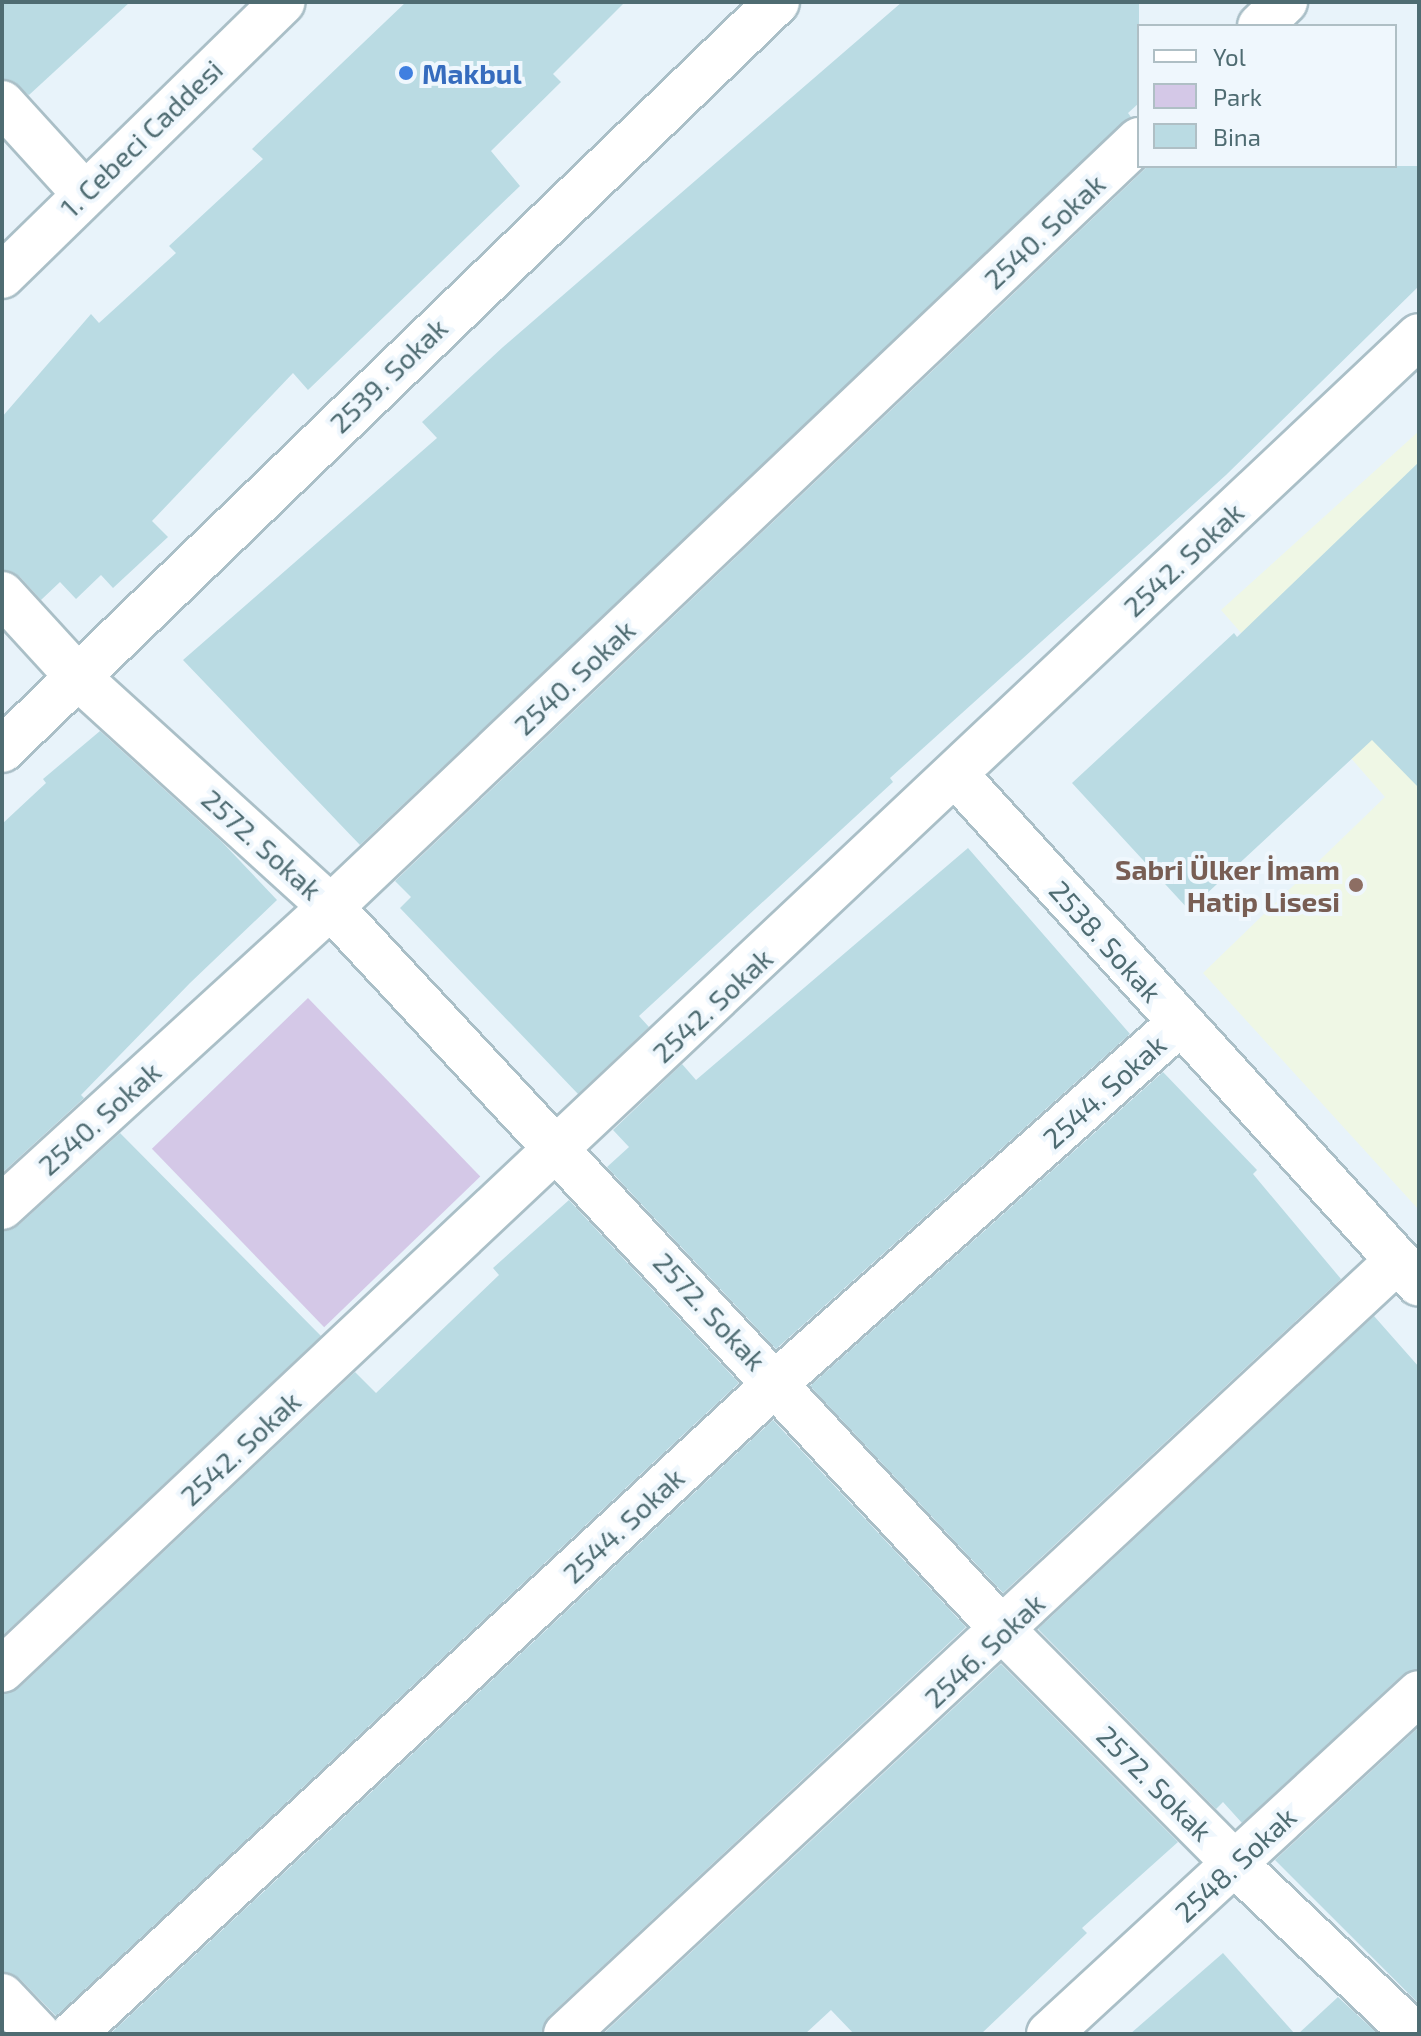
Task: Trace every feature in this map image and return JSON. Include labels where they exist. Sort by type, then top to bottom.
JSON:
[{"type":"street","name":"1. Cebeci Caddesi","points":[[2,276],[83,192],[283,2]]},
{"type":"street","name":"2539. Sokak","points":[[2,750],[624,145],[777,2]]},
{"type":"street","points":[[1262,24],[1285,2]]},
{"type":"street","points":[[2,103],[83,192]]},
{"type":"street","name":"2540. Sokak","points":[[2,1207],[331,907],[1137,142]]},
{"type":"street","name":"2542. Sokak","points":[[2,1670],[559,1150],[1419,336]]},
{"type":"street","name":"2572. Sokak","points":[[2,594],[79,678],[331,907],[777,1382],[1004,1631],[1235,1864],[1414,2034]]},
{"type":"street","name":"2538. Sokak","points":[[955,774],[1408,1272]]},
{"type":"street","name":"2544. Sokak","points":[[73,2034],[777,1382],[1180,1023]]},
{"type":"street","name":"2546. Sokak","points":[[566,2034],[1004,1631],[1408,1272]]},
{"type":"street","name":"2548. Sokak","points":[[1049,2034],[1419,1693]]},
{"type":"street","points":[[2,1996],[38,2034]]},
{"type":"shaded area","name":"Sabri Ülker İmam Hatip Lisesi","points":[[1419,431],[1419,1210],[1203,973],[1385,797],[1221,610]]},
{"type":"green space","points":[[308,998],[480,1176],[324,1327],[152,1149]]},
{"type":"building","points":[[2,2],[130,2],[29,95],[2,79]]},
{"type":"building","points":[[406,2],[625,2],[553,74],[561,82],[491,151],[520,186],[308,390],[293,373],[152,521],[168,537],[113,588],[101,575],[76,599],[60,582],[41,600],[20,577],[2,570],[2,417],[91,314],[99,323],[176,253],[169,246],[263,159],[252,149]]},
{"type":"building","points":[[902,2],[1139,2],[1137,105],[1128,113],[1131,117],[360,845],[183,660],[437,438],[422,422],[503,347]]},
{"type":"building","points":[[1419,166],[1419,286],[1226,475],[890,778],[893,782],[639,1016],[649,1027],[578,1094],[400,908],[411,897],[395,881],[1146,168]]},
{"type":"building","points":[[1419,462],[1419,788],[1372,740],[1189,910],[1072,783],[1234,633],[1237,637]]},
{"type":"building","points":[[100,731],[222,842],[277,900],[190,983],[81,1095],[84,1098],[2,1173],[2,824],[46,783],[43,779]]},
{"type":"building","points":[[968,848],[1130,1034],[776,1349],[607,1167],[629,1147],[613,1130],[682,1064],[696,1080]]},
{"type":"building","points":[[1163,1072],[1257,1170],[1253,1174],[1341,1279],[1003,1593],[810,1386]]},
{"type":"building","points":[[120,1133],[321,1336],[2,1636],[2,1231],[19,1225]]},
{"type":"building","points":[[569,1200],[739,1383],[56,2016],[20,1979],[2,1972],[2,1694],[19,1688],[355,1372],[376,1393],[499,1275],[493,1268]]},
{"type":"building","points":[[1374,1316],[1419,1367],[1419,1669],[1402,1675],[1242,1823],[1223,1802],[1216,1809],[1038,1629]]},
{"type":"building","points":[[773,1420],[966,1627],[549,2016],[542,2034],[110,2034]]},
{"type":"building","points":[[1001,1664],[1178,1842],[1082,1928],[1087,1933],[981,2034],[854,2034],[831,2010],[805,2034],[603,2034]]},
{"type":"building","points":[[1419,1727],[1419,2004],[1275,1860]]},
{"type":"building","points":[[1223,1953],[1295,2034],[1130,2034]]},
{"type":"building","points":[[1338,1997],[1378,2034],[1298,2034]]},
{"type":"place","name":"Makbul","points":[[406,73]]},
{"type":"place","name":"Sabri Ülker İmam Hatip Lisesi","points":[[1356,885]]}]
